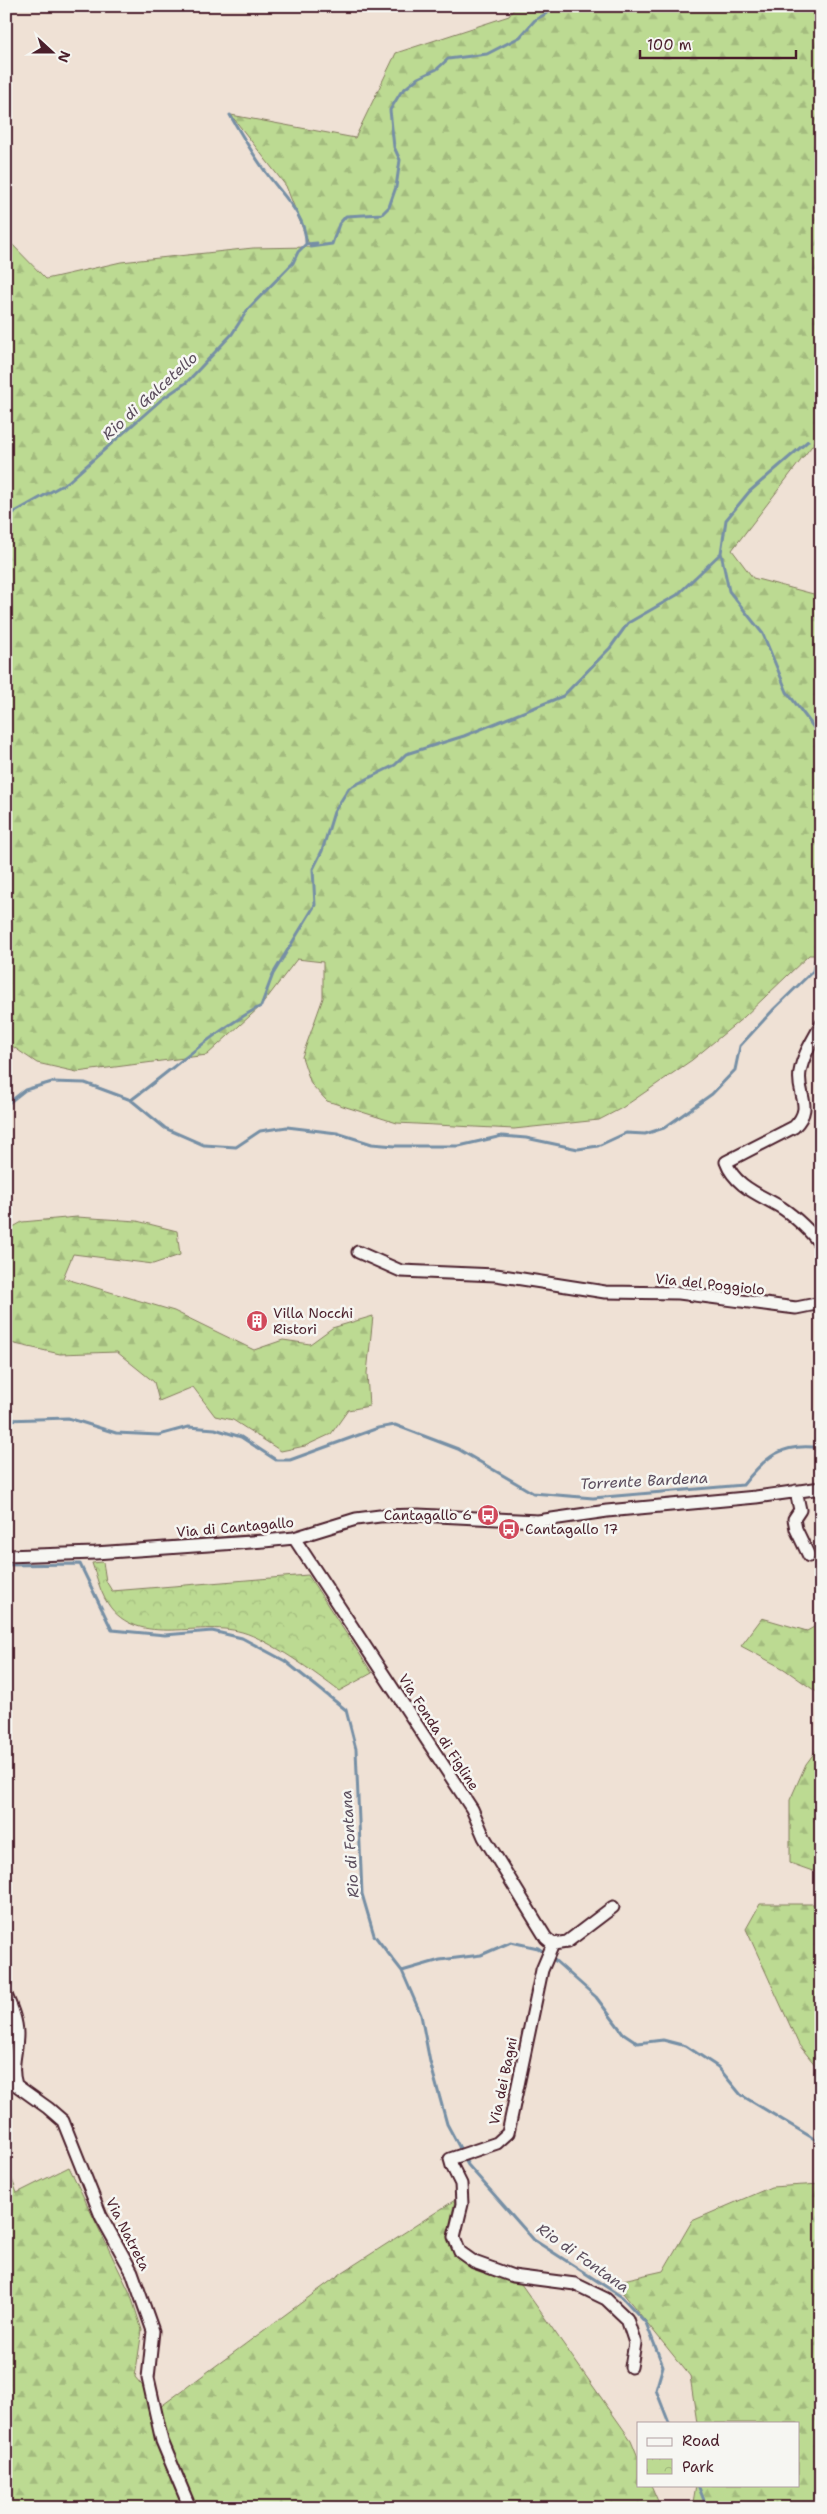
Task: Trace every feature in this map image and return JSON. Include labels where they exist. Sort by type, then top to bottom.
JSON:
[{"type":"street","points":[[821,1025],[802,1064],[799,1075],[805,1107],[802,1119],[794,1127],[726,1162],[730,1172],[742,1185],[783,1209],[821,1246]]},
{"type":"street","name":"Via del Poggiolo","points":[[358,1252],[401,1271],[496,1275],[566,1284],[605,1292],[679,1293],[796,1308],[821,1304]]},
{"type":"street","name":"Via di Cantagallo","points":[[6,1556],[95,1553],[294,1538],[356,1519],[372,1517],[418,1515],[538,1521],[607,1511],[756,1497],[821,1488]]},
{"type":"street","points":[[796,1491],[800,1510],[794,1518],[796,1529],[809,1556]]},
{"type":"street","name":"Via Fonda di Figline","points":[[294,1538],[472,1809],[484,1837],[546,1938],[554,1944]]},
{"type":"street","points":[[554,1944],[567,1942],[613,1907]]},
{"type":"street","name":"Via dei Bagni","points":[[554,1944],[542,1970],[508,2133],[497,2143],[450,2159],[462,2184],[462,2204],[454,2237],[460,2252],[474,2262],[513,2276],[575,2284],[606,2299],[627,2319],[635,2343],[634,2359],[631,2367]]},
{"type":"street","name":"Via Natreta","points":[[6,1995],[16,2025],[17,2035],[12,2064],[16,2085],[63,2121],[101,2216],[132,2272],[153,2331],[148,2378],[160,2432],[171,2466],[190,2508]]},
{"type":"green space","points":[[516,6],[821,6],[821,434],[732,550],[753,578],[821,596],[821,955],[809,955],[744,1017],[692,1060],[622,1108],[599,1120],[514,1129],[397,1123],[327,1101],[311,1084],[302,1057],[323,998],[323,962],[297,959],[261,1006],[207,1055],[77,1072],[37,1063],[6,1042],[6,238],[46,279],[121,262],[253,248],[310,247],[286,186],[231,115],[355,138],[396,53],[509,16]]},
{"type":"green space","points":[[77,1217],[137,1221],[177,1231],[180,1255],[153,1264],[73,1254],[63,1278],[174,1311],[254,1350],[283,1340],[310,1344],[332,1328],[373,1316],[367,1373],[369,1406],[348,1410],[331,1434],[305,1446],[281,1451],[233,1420],[215,1416],[193,1387],[159,1401],[154,1382],[117,1352],[60,1354],[6,1342],[6,1231],[22,1222]]},
{"type":"green space","points":[[103,1562],[106,1581],[112,1591],[308,1575],[372,1673],[339,1691],[278,1649],[242,1632],[224,1629],[149,1629],[132,1624],[117,1615],[103,1595],[92,1563]]},
{"type":"green space","points":[[762,1618],[807,1631],[821,1623],[821,1695],[784,1669],[741,1646]]},
{"type":"green space","points":[[821,1744],[821,1874],[790,1863],[790,1800],[806,1764]]},
{"type":"green space","points":[[760,1904],[821,1904],[821,2072],[799,2045],[746,1929]]},
{"type":"green space","points":[[6,2163],[17,2193],[69,2167],[130,2293],[142,2330],[135,2377],[160,2407],[343,2272],[455,2200],[447,2237],[469,2267],[521,2284],[631,2440],[637,2455],[637,2486],[651,2486],[661,2508],[6,2508]]},
{"type":"green space","points":[[821,2184],[821,2508],[692,2508],[696,2486],[800,2486],[800,2422],[697,2422],[690,2376],[614,2282],[663,2271],[692,2221],[771,2187]]},
{"type":"waterway","name":"Rio di Galcetello","points":[[6,517],[68,482],[162,399],[187,382],[232,334],[248,309],[293,263],[298,252],[306,244],[317,243],[310,247],[332,244],[339,224],[346,216],[382,214],[389,207],[396,187],[400,160],[394,147],[390,110],[401,92],[418,78],[437,69],[448,59],[487,54],[520,37],[535,20],[559,6]]},
{"type":"waterway","name":"Rio di Galcetello","points":[[230,115],[260,164],[292,205],[302,223],[306,244]]},
{"type":"waterway","points":[[808,441],[749,492],[726,520],[721,553],[729,591],[763,634],[787,692],[821,737]]},
{"type":"waterway","points":[[131,1100],[211,1038],[261,1006],[273,974],[315,905],[313,869],[322,851],[334,812],[349,788],[395,765],[406,754],[464,736],[563,696],[610,648],[628,623],[677,595],[721,553]]},
{"type":"waterway","points":[[6,1105],[25,1090],[52,1082],[85,1083],[131,1100],[165,1128],[204,1145],[236,1147],[260,1131],[287,1127],[337,1133],[372,1144],[395,1146],[459,1146],[502,1136],[526,1138],[578,1149],[598,1146],[626,1133],[645,1134],[664,1128],[712,1094],[735,1070],[740,1046],[813,971],[821,931]]},
{"type":"waterway","name":"Torrente Bardena","points":[[6,1420],[68,1418],[116,1433],[159,1435],[188,1427],[215,1429],[241,1437],[276,1460],[290,1460],[378,1428],[395,1425],[458,1449],[533,1493],[593,1498],[743,1485],[767,1459],[776,1454],[795,1447],[821,1448]]},
{"type":"waterway","name":"Rio di Fontana","points":[[6,1565],[80,1564],[112,1630],[165,1635],[212,1631],[242,1638],[285,1661],[346,1710],[356,1749],[362,1894],[374,1935],[402,1971],[421,2015],[430,2062],[447,2124],[462,2152]]},
{"type":"waterway","points":[[402,1971],[440,1960],[481,1955],[511,1942],[538,1948],[546,1954]]},
{"type":"waterway","points":[[551,1957],[596,1997],[623,2033],[638,2043],[663,2040],[686,2046],[718,2067],[741,2095],[821,2143]]},
{"type":"waterway","name":"Rio di Fontana","points":[[464,2158],[468,2165],[534,2240],[622,2297],[646,2323],[663,2366],[656,2390],[669,2422]]},
{"type":"waterway","name":"Rio di Fontana","points":[[698,2486],[707,2508]]},
{"type":"place","name":"Villa Nocchi Ristori","points":[[257,1321]]},
{"type":"place","name":"Cantagallo 6","points":[[488,1515]]},
{"type":"place","name":"Cantagallo 17","points":[[509,1529]]}]
